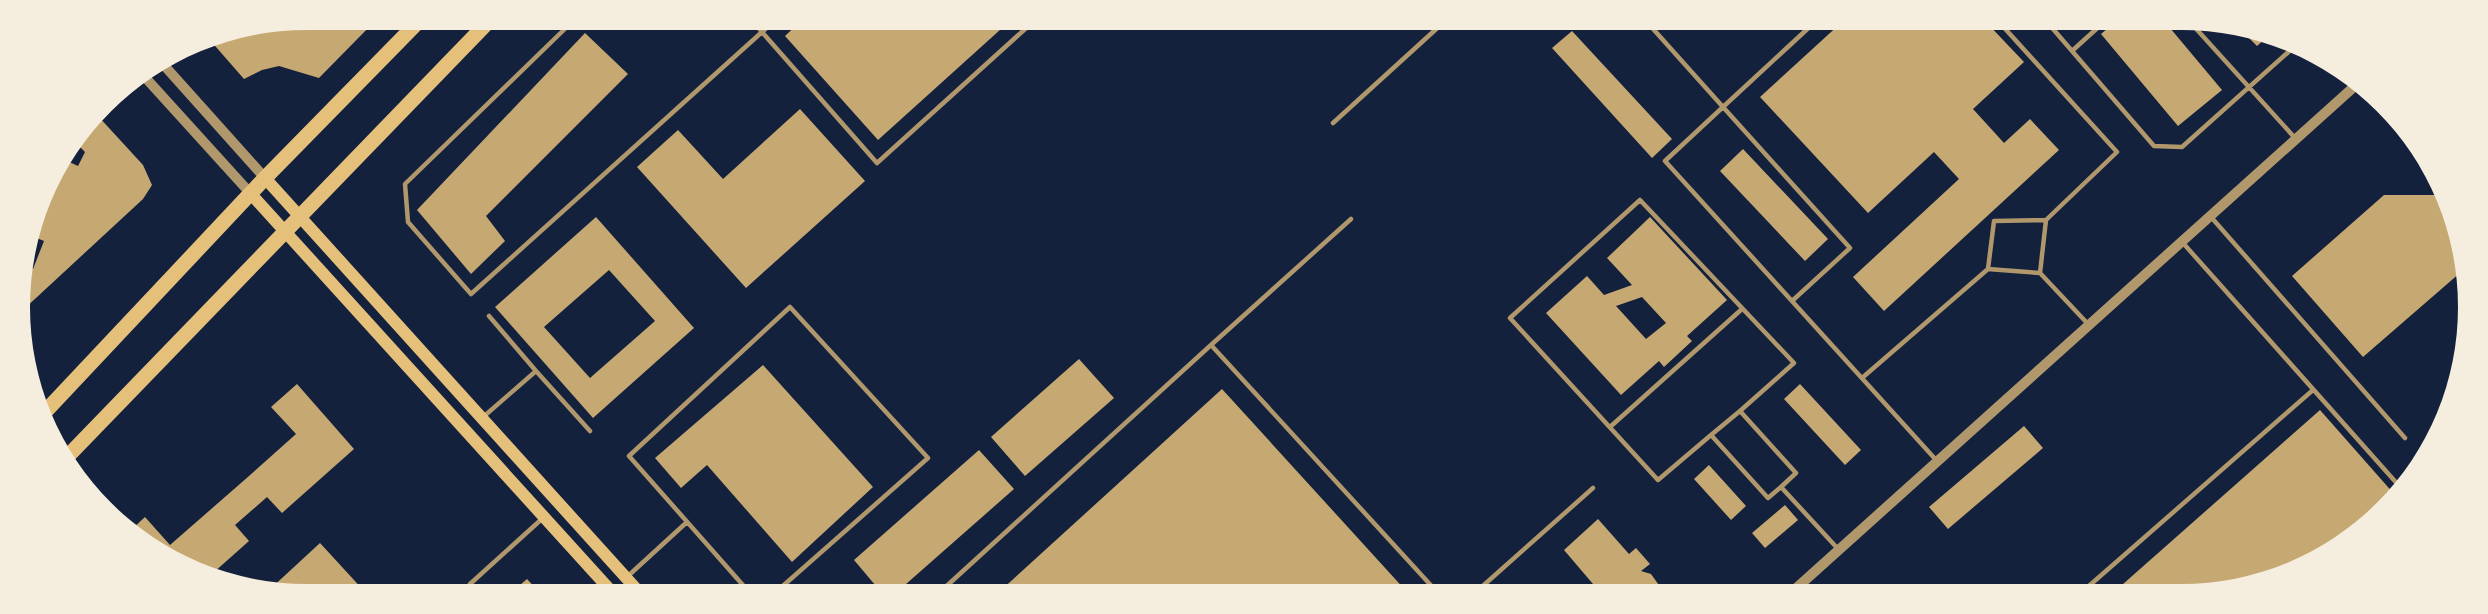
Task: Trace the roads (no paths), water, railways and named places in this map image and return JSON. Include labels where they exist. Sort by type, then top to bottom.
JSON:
[{"type":"main road","points":[[49,408],[265,178],[410,30]]},
{"type":"main road","points":[[71,453],[480,30]]},
{"type":"main road","points":[[265,178],[632,584]]},
{"type":"main road","points":[[251,195],[605,584]]},
{"type":"street","points":[[166,68],[265,178]]},
{"type":"street","points":[[148,80],[251,195]]},
{"type":"street","points":[[1806,584],[1839,550],[2352,89]]},
{"type":"lane","points":[[564,30],[405,184],[408,222],[471,294],[762,32],[877,163],[1024,30]]},
{"type":"lane","points":[[1333,123],[1435,30]]},
{"type":"lane","points":[[1654,30],[1850,248],[1792,301]]},
{"type":"lane","points":[[1806,30],[1665,161],[1938,462]]},
{"type":"lane","points":[[2006,30],[2117,152],[2046,220],[2040,273]]},
{"type":"lane","points":[[2054,30],[2154,146],[2182,147],[2289,52]]},
{"type":"lane","points":[[2072,51],[2095,30]]},
{"type":"lane","points":[[2198,31],[2297,139]]},
{"type":"lane","points":[[1640,200],[1742,309],[1794,363],[1658,480],[1510,318],[1640,200]]},
{"type":"lane","points":[[2211,217],[2405,438]]},
{"type":"lane","points":[[949,584],[1351,219]]},
{"type":"lane","points":[[1862,378],[1988,269],[1994,221],[2046,220]]},
{"type":"lane","points":[[2182,243],[2396,482]]},
{"type":"lane","points":[[1988,269],[2040,273],[2090,326]]},
{"type":"lane","points":[[742,584],[629,456],[790,307],[928,458],[785,584]]},
{"type":"lane","points":[[1610,427],[1742,309]]},
{"type":"lane","points":[[489,316],[590,431]]},
{"type":"lane","points":[[1211,345],[1430,584]]},
{"type":"lane","points":[[482,418],[536,370]]},
{"type":"lane","points":[[2091,584],[2313,390]]},
{"type":"lane","points":[[1711,435],[1768,498],[1796,473],[1740,411]]},
{"type":"lane","points":[[1781,487],[1839,550]]},
{"type":"lane","points":[[1485,584],[1593,488]]},
{"type":"lane","points":[[470,584],[544,518]]},
{"type":"lane","points":[[626,578],[687,522]]}]
